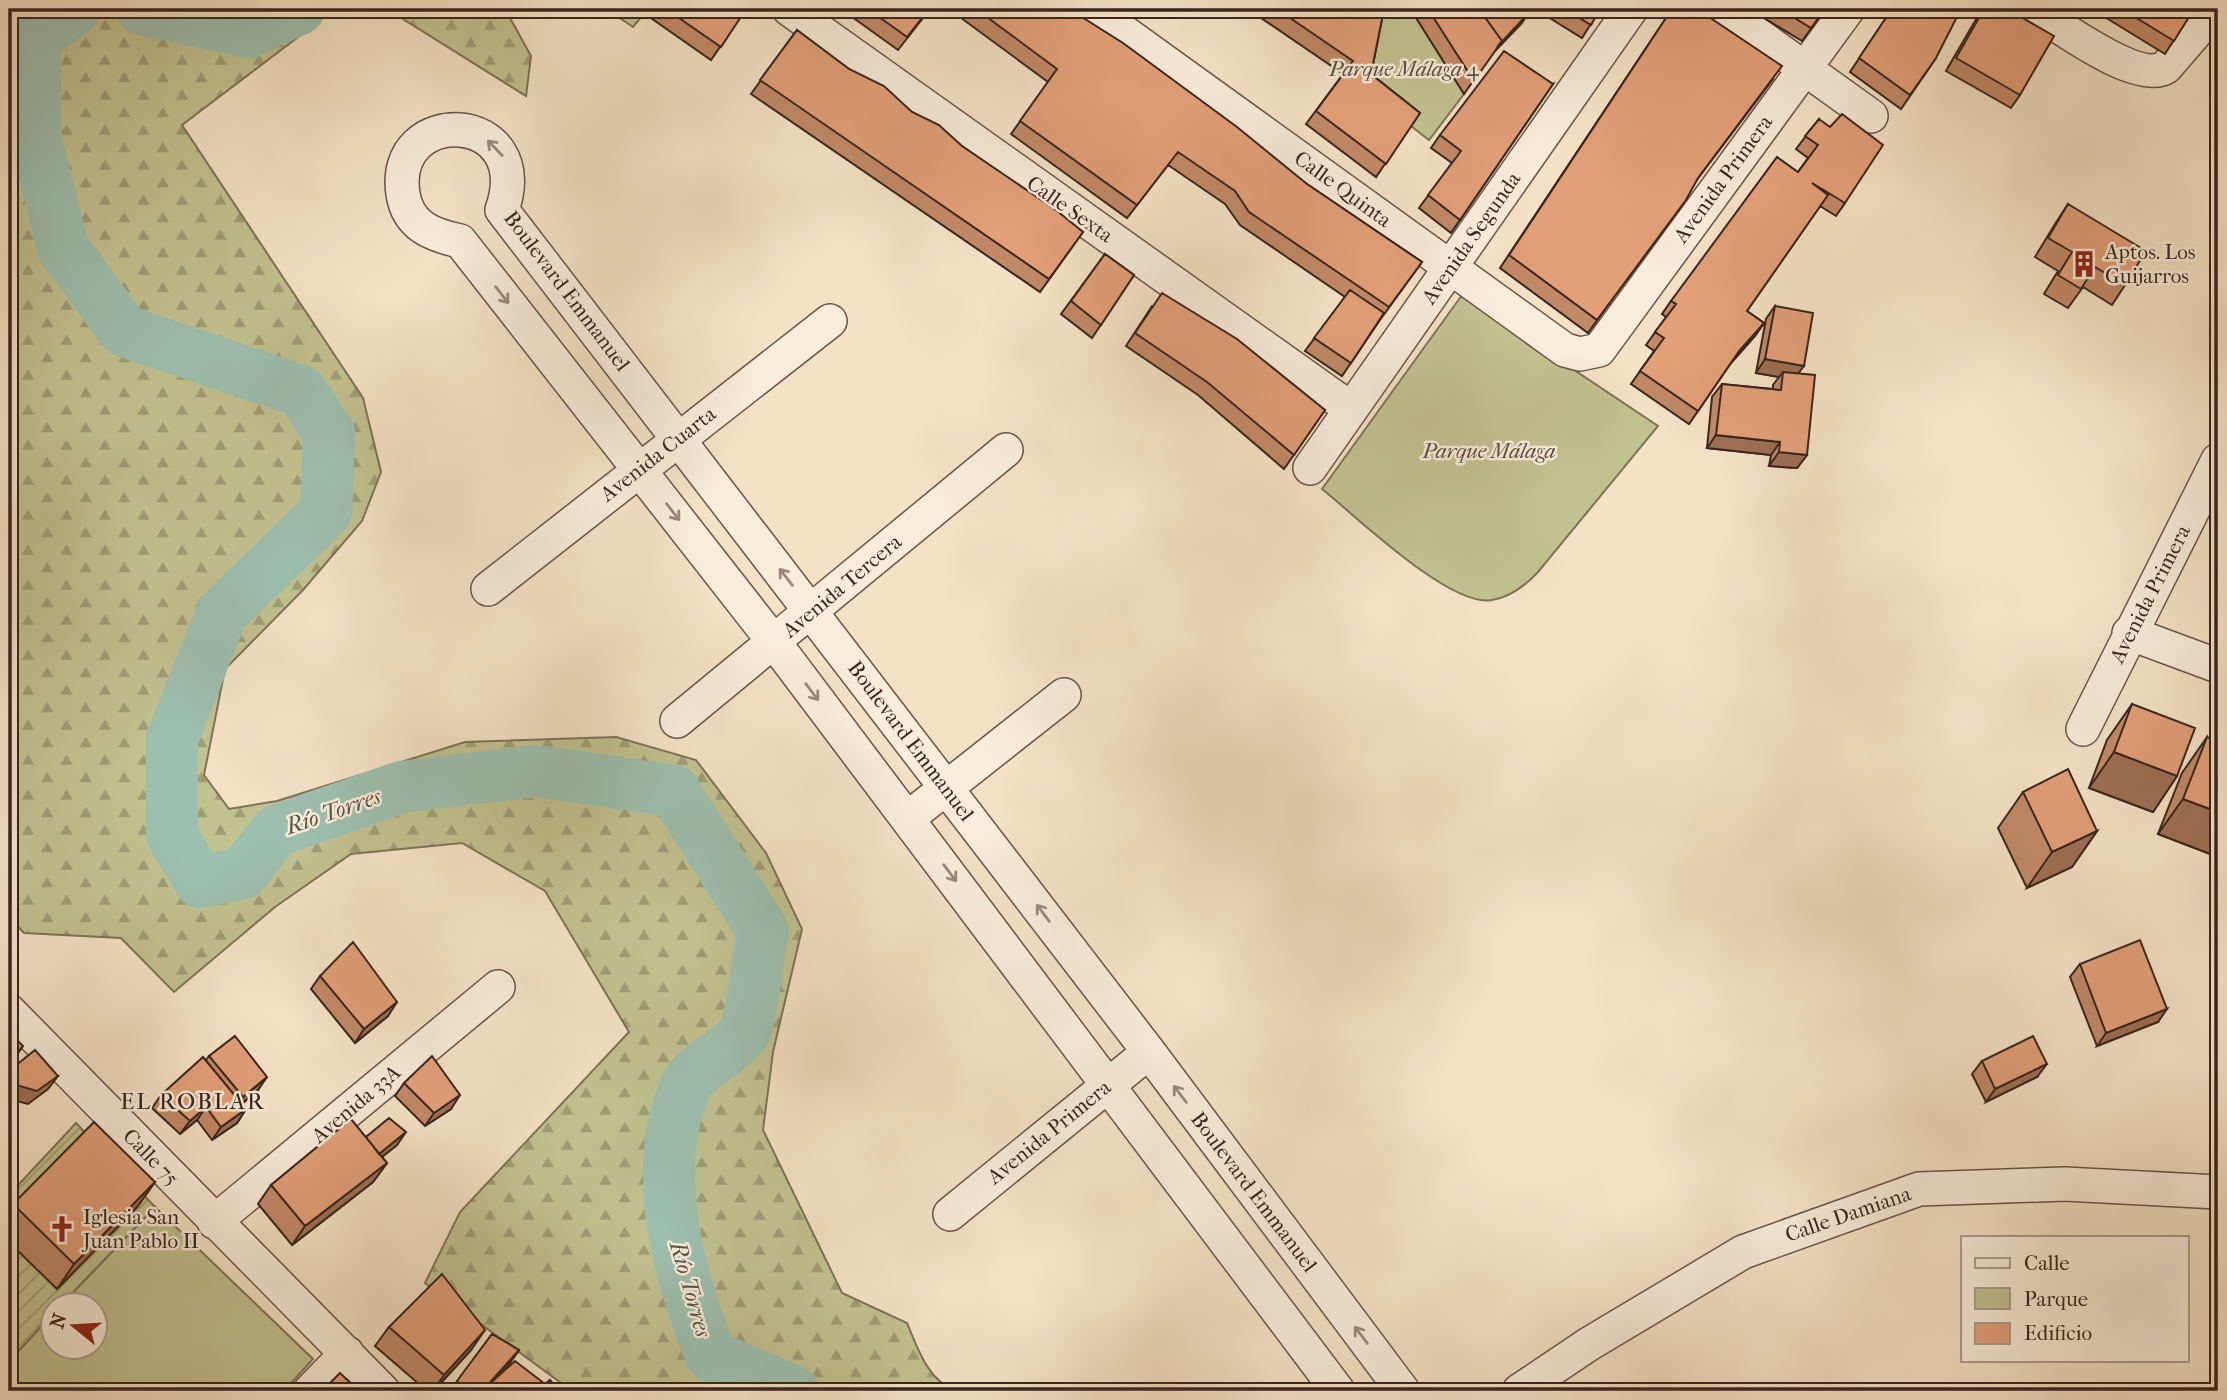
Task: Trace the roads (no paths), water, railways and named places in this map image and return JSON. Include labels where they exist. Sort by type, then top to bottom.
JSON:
[{"type":"street","name":"Calle Sexta","points":[[789,9],[1351,408]]},
{"type":"street","name":"Calle Quinta","points":[[1092,9],[1565,350],[1580,354],[1599,350]]},
{"type":"street","name":"Avenida Segunda","points":[[1310,468],[1632,9]]},
{"type":"street","points":[[1722,9],[1871,116]]},
{"type":"street","name":"Avenida Primera","points":[[1599,350],[1848,9]]},
{"type":"street","points":[[2032,9],[2128,67],[2147,71],[2160,71],[2166,67],[2208,17],[2218,13]]},
{"type":"street","name":"Boulevard Emmanuel","points":[[1338,1391],[774,642],[460,241],[430,234],[414,221],[404,202],[401,182],[403,166],[412,147],[430,134],[455,127],[492,142],[509,170],[510,188],[502,210],[1149,1052],[1402,1391]]},
{"type":"street","name":"Avenida Cuarta","points":[[488,589],[830,321]]},
{"type":"street","name":"Avenida Tercera","points":[[677,720],[813,612],[1006,450]]},
{"type":"street","name":"Avenida Primera","points":[[2083,729],[2129,633],[2215,476]]},
{"type":"street","points":[[2129,633],[2218,666]]},
{"type":"street","points":[[908,818],[1064,695]]},
{"type":"street","name":"Avenida 33A","points":[[214,1222],[498,987]]},
{"type":"street","name":"Calle 75","points":[[9,1011],[383,1391]]},
{"type":"street","name":"Avenida Primera","points":[[950,1214],[1149,1052]]},
{"type":"street","name":"Calle Damiana","points":[[1519,1391],[1589,1344],[1743,1252],[1919,1189],[2065,1184],[2218,1192]]},
{"type":"street","points":[[310,1391],[347,1353]]},
{"type":"waterway","name":"Río Torres","points":[[75,9],[34,40],[36,140],[63,248],[124,331],[301,391],[329,433],[326,512],[222,613],[172,739],[172,835],[200,882],[243,873],[276,831],[401,787],[536,771],[674,791],[763,931],[745,1031],[732,1046],[691,1078],[675,1118],[669,1187],[679,1258],[711,1356],[793,1391]]},
{"type":"waterway","name":"Río Torres","points":[[142,9],[248,32],[299,9]]},
{"type":"place","name":"Aptos. Los Guijarros","points":[[2084,264]]},
{"type":"place","name":"Iglesia San Juan Pablo II","points":[[62,1229]]},
{"type":"district","name":"EL ROBLAR","points":[[193,1101]]},
{"type":"park label","name":"Parque Málaga 4","points":[[1404,69]]},
{"type":"park label","name":"Parque Málaga","points":[[1489,451]]}]
